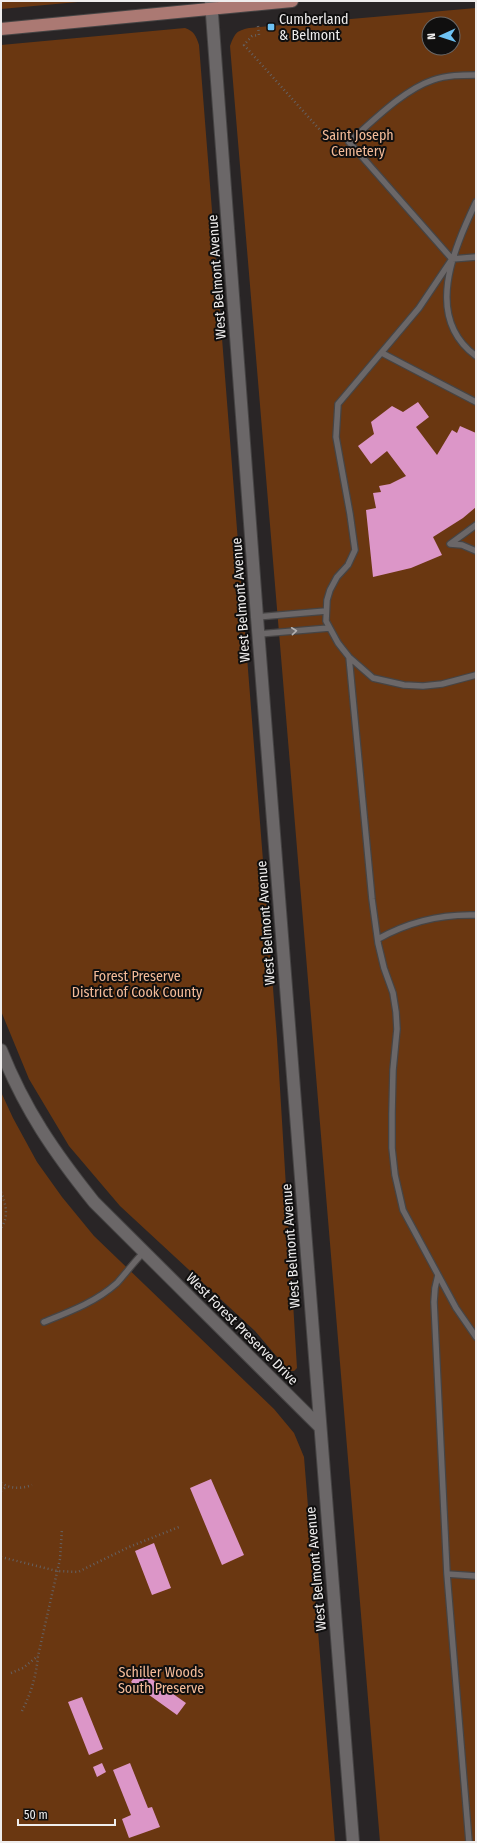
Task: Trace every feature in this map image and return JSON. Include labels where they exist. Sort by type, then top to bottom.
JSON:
[{"type":"main road","points":[[1,29],[211,4],[292,1]]},
{"type":"main road","name":"West Belmont Avenue","points":[[211,4],[258,634],[353,1842]]},
{"type":"main road","name":"West Forest Preserve Drive","points":[[1,1050],[15,1084],[48,1142],[94,1202],[320,1427]]},
{"type":"lane","points":[[452,259],[349,142],[382,113],[420,86],[433,80],[448,77],[476,76]]},
{"type":"lane","points":[[476,202],[461,234],[452,259],[448,275],[447,290],[448,308],[451,322],[464,345],[476,356]]},
{"type":"lane","points":[[452,259],[476,258]]},
{"type":"lane","points":[[452,259],[419,308],[338,404],[336,437],[355,550],[348,565],[337,577],[330,590],[326,610],[329,628],[349,657],[373,678],[404,685],[423,686],[442,684],[476,675]]},
{"type":"lane","points":[[382,353],[476,402]]},
{"type":"lane","points":[[476,525],[450,544],[476,551]]},
{"type":"lane","points":[[257,617],[326,610]]},
{"type":"lane","points":[[258,634],[329,628]]},
{"type":"lane","points":[[349,657],[372,898],[384,968],[393,993],[396,1012],[397,1030],[393,1070],[392,1113],[395,1175],[403,1210],[456,1308],[476,1337]]},
{"type":"lane","points":[[378,938],[403,926],[442,917],[476,915]]},
{"type":"lane","points":[[44,1322],[88,1303],[101,1295],[116,1283],[143,1252]]},
{"type":"lane","points":[[438,1275],[434,1302],[447,1574],[469,1842]]},
{"type":"lane","points":[[447,1574],[476,1576]]},
{"type":"path","points":[[258,26],[259,35],[252,36],[244,45],[329,140],[331,137],[349,142]]},
{"type":"path","points":[[1,1192],[7,1207],[4,1224],[1,1228]]},
{"type":"path","points":[[1,1483],[6,1486],[16,1488],[32,1485]]},
{"type":"path","points":[[1,1491],[6,1486]]},
{"type":"path","points":[[1,1556],[57,1571],[78,1572],[129,1547],[179,1527]]},
{"type":"path","points":[[22,1711],[32,1690],[61,1553],[62,1529]]},
{"type":"path","points":[[12,1672],[23,1668],[38,1656]]},
{"type":"green space","points":[[1,1],[89,1],[1,9]]},
{"type":"green space","name":"Saint Joseph Cemetery","points":[[476,8],[476,1842],[380,1842],[230,46],[236,33],[249,28]]},
{"type":"green space","name":"Forest Preserve District of Cook County","points":[[185,28],[194,34],[199,45],[277,1039],[297,1368],[294,1371],[289,1371],[255,1331],[120,1206],[69,1146],[29,1079],[1,1011],[1,45]]},
{"type":"green space","name":"Schiller Woods South Preserve","points":[[1,1092],[13,1118],[37,1162],[62,1197],[94,1236],[274,1409],[294,1433],[304,1457],[335,1842],[1,1842]]},
{"type":"building","points":[[418,402],[429,417],[416,427],[437,455],[452,430],[457,433],[460,426],[476,433],[476,507],[463,518],[433,537],[442,555],[411,568],[373,577],[366,510],[376,508],[373,493],[381,492],[379,486],[390,484],[406,476],[387,451],[371,464],[358,446],[374,434],[371,422],[392,406],[403,412]]},
{"type":"building","points":[[211,1479],[244,1555],[222,1565],[190,1488]]},
{"type":"building","points":[[154,1543],[171,1588],[152,1595],[135,1551]]},
{"type":"building","points":[[139,1670],[186,1703],[177,1715],[131,1682]]},
{"type":"building","points":[[82,1697],[103,1749],[89,1755],[68,1702]]},
{"type":"building","points":[[102,1763],[106,1772],[97,1777],[93,1767]]},
{"type":"building","points":[[130,1763],[148,1808],[152,1807],[160,1827],[129,1838],[122,1819],[131,1815],[113,1770]]},
{"type":"place","name":"Cumberland & Belmont","points":[[271,27]]}]
